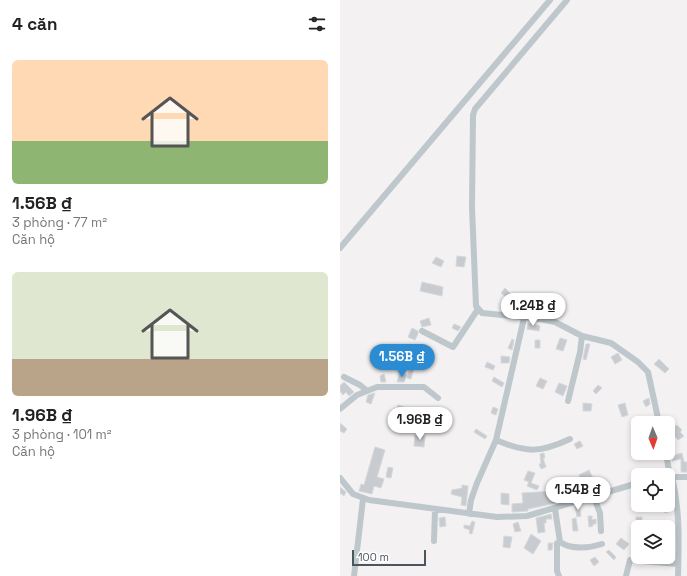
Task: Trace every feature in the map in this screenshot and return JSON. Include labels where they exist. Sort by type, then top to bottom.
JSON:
[{"type":"street","points":[[340,248],[550,0]]},
{"type":"street","points":[[422,331],[453,347],[478,309],[474,268],[472,215],[473,115],[475,109],[514,61],[567,0]]},
{"type":"street","points":[[478,309],[490,314],[554,322],[582,336],[611,343],[638,362],[648,372],[657,416]]},
{"type":"street","points":[[469,514],[471,500],[477,483],[496,440],[524,318]]},
{"type":"street","points":[[568,401],[580,352],[582,336]]},
{"type":"street","points":[[344,377],[360,385],[366,390]]},
{"type":"street","points":[[340,409],[351,399],[366,390],[377,388],[424,387],[438,398]]},
{"type":"street","points":[[496,440],[521,449],[534,451],[553,447],[570,439]]},
{"type":"street","points":[[675,477],[687,477]]},
{"type":"street","points":[[340,478],[353,494],[363,499],[435,510],[497,517],[527,516],[555,509],[593,495],[631,485]]},
{"type":"street","points":[[593,495],[600,513],[601,531]]},
{"type":"street","points":[[675,496],[678,508],[680,538],[678,576]]},
{"type":"street","points":[[354,576],[363,499]]},
{"type":"street","points":[[555,509],[560,542],[557,543],[556,552],[559,576]]},
{"type":"street","points":[[434,541],[435,510]]},
{"type":"street","points":[[560,542],[583,548],[594,547],[602,544]]},
{"type":"street","points":[[626,576],[630,560],[678,564]]},
{"type":"building","points":[[457,256],[466,257],[464,267],[456,266]]},
{"type":"building","points":[[436,257],[444,261],[441,267],[432,263]]},
{"type":"building","points":[[422,282],[443,287],[442,296],[420,291]]},
{"type":"building","points":[[505,288],[511,294],[507,298],[501,293]]},
{"type":"building","points":[[523,297],[528,297],[528,310],[523,310]]},
{"type":"building","points":[[429,318],[431,325],[422,327],[420,321]]},
{"type":"building","points":[[528,323],[540,326],[539,331],[527,329]]},
{"type":"building","points":[[454,324],[461,327],[458,331],[452,328]]},
{"type":"building","points":[[412,328],[418,331],[415,340],[408,337]]},
{"type":"building","points":[[560,338],[567,340],[563,351],[556,349]]},
{"type":"building","points":[[512,339],[514,340],[512,350],[508,348]]},
{"type":"building","points":[[535,340],[540,340],[540,348],[535,348]]},
{"type":"building","points":[[586,344],[590,344],[586,360],[583,359]]},
{"type":"building","points":[[618,353],[622,360],[615,364],[611,357]]},
{"type":"building","points":[[501,356],[510,357],[509,363],[501,363]]},
{"type":"building","points":[[659,359],[669,369],[665,373],[654,364]]},
{"type":"building","points":[[487,362],[495,366],[493,370],[485,367]]},
{"type":"building","points":[[410,367],[414,368],[411,379],[407,378]]},
{"type":"building","points":[[400,372],[407,375],[404,382],[397,382]]},
{"type":"building","points":[[384,374],[386,382],[381,382],[380,376]]},
{"type":"building","points":[[494,377],[504,383],[502,387],[492,381]]},
{"type":"building","points":[[540,378],[547,381],[543,389],[536,386]]},
{"type":"building","points":[[344,382],[354,392],[349,396],[346,392],[343,395],[340,391],[340,386]]},
{"type":"building","points":[[559,383],[567,386],[563,396],[555,392]]},
{"type":"building","points":[[598,385],[602,388],[596,394],[593,391]]},
{"type":"building","points":[[375,393],[371,404],[366,402],[368,395]]},
{"type":"building","points":[[649,398],[650,404],[646,407],[643,401]]},
{"type":"building","points":[[583,403],[592,404],[591,411],[583,411]]},
{"type":"building","points":[[625,403],[628,415],[622,417],[618,405]]},
{"type":"building","points":[[398,405],[413,410],[412,415],[397,409]]},
{"type":"building","points":[[493,407],[498,409],[496,415],[491,413]]},
{"type":"building","points":[[429,416],[434,416],[430,430],[426,428],[427,424],[424,423],[425,420],[428,420]]},
{"type":"building","points":[[340,423],[347,429],[344,433],[340,431]]},
{"type":"building","points":[[677,425],[682,430],[680,432],[684,436],[678,440],[675,437],[675,427]]},
{"type":"building","points":[[476,429],[487,436],[485,439],[474,432]]},
{"type":"building","points":[[415,435],[425,436],[424,447],[414,446]]},
{"type":"building","points":[[580,441],[583,446],[577,449],[574,444]]},
{"type":"building","points":[[375,447],[385,450],[377,477],[384,479],[381,488],[374,486],[372,494],[359,491],[361,484],[364,485]]},
{"type":"building","points":[[544,453],[545,458],[543,458],[546,467],[541,469],[539,464],[541,464],[540,454]]},
{"type":"building","points":[[682,453],[684,462],[687,462],[687,472],[681,472],[681,459],[672,461],[675,460],[675,455]]},
{"type":"building","points":[[388,467],[393,468],[391,478],[386,477]]},
{"type":"building","points":[[589,470],[595,482],[606,480],[607,484],[592,488],[591,486],[575,494],[573,488],[583,485],[579,475]]},
{"type":"building","points":[[528,471],[535,473],[531,483],[539,486],[537,490],[527,486],[529,482],[524,480]]},
{"type":"building","points":[[462,485],[468,486],[466,506],[461,505],[462,497],[451,494],[452,490],[462,488]]},
{"type":"building","points":[[340,487],[346,492],[344,496],[340,493]]},
{"type":"building","points":[[555,491],[556,503],[528,509],[528,511],[512,512],[512,504],[523,503],[522,493]]},
{"type":"building","points":[[501,493],[509,494],[509,505],[501,504]]},
{"type":"building","points":[[579,505],[581,516],[577,517],[575,506]]},
{"type":"building","points":[[551,514],[552,519],[546,519],[546,523],[544,523],[545,532],[538,533],[536,518]]},
{"type":"building","points":[[588,516],[592,516],[592,520],[596,519],[596,524],[589,527]]},
{"type":"building","points":[[445,517],[446,526],[440,527],[439,518]]},
{"type":"building","points":[[636,517],[642,517],[642,520],[636,520]]},
{"type":"building","points":[[576,518],[578,531],[573,531],[572,519]]},
{"type":"building","points":[[472,521],[475,522],[472,534],[469,533],[470,530],[464,528],[464,525],[470,526]]},
{"type":"building","points":[[518,522],[521,531],[515,532],[513,524]]},
{"type":"building","points":[[531,534],[541,541],[533,554],[524,548]]},
{"type":"building","points":[[504,536],[512,537],[510,548],[503,547]]},
{"type":"building","points":[[621,538],[629,544],[624,550],[616,544]]},
{"type":"building","points":[[548,543],[553,543],[552,550],[548,550]]},
{"type":"building","points":[[609,550],[616,557],[614,560],[606,552]]},
{"type":"building","points":[[595,557],[599,562],[594,566],[590,560]]}]
